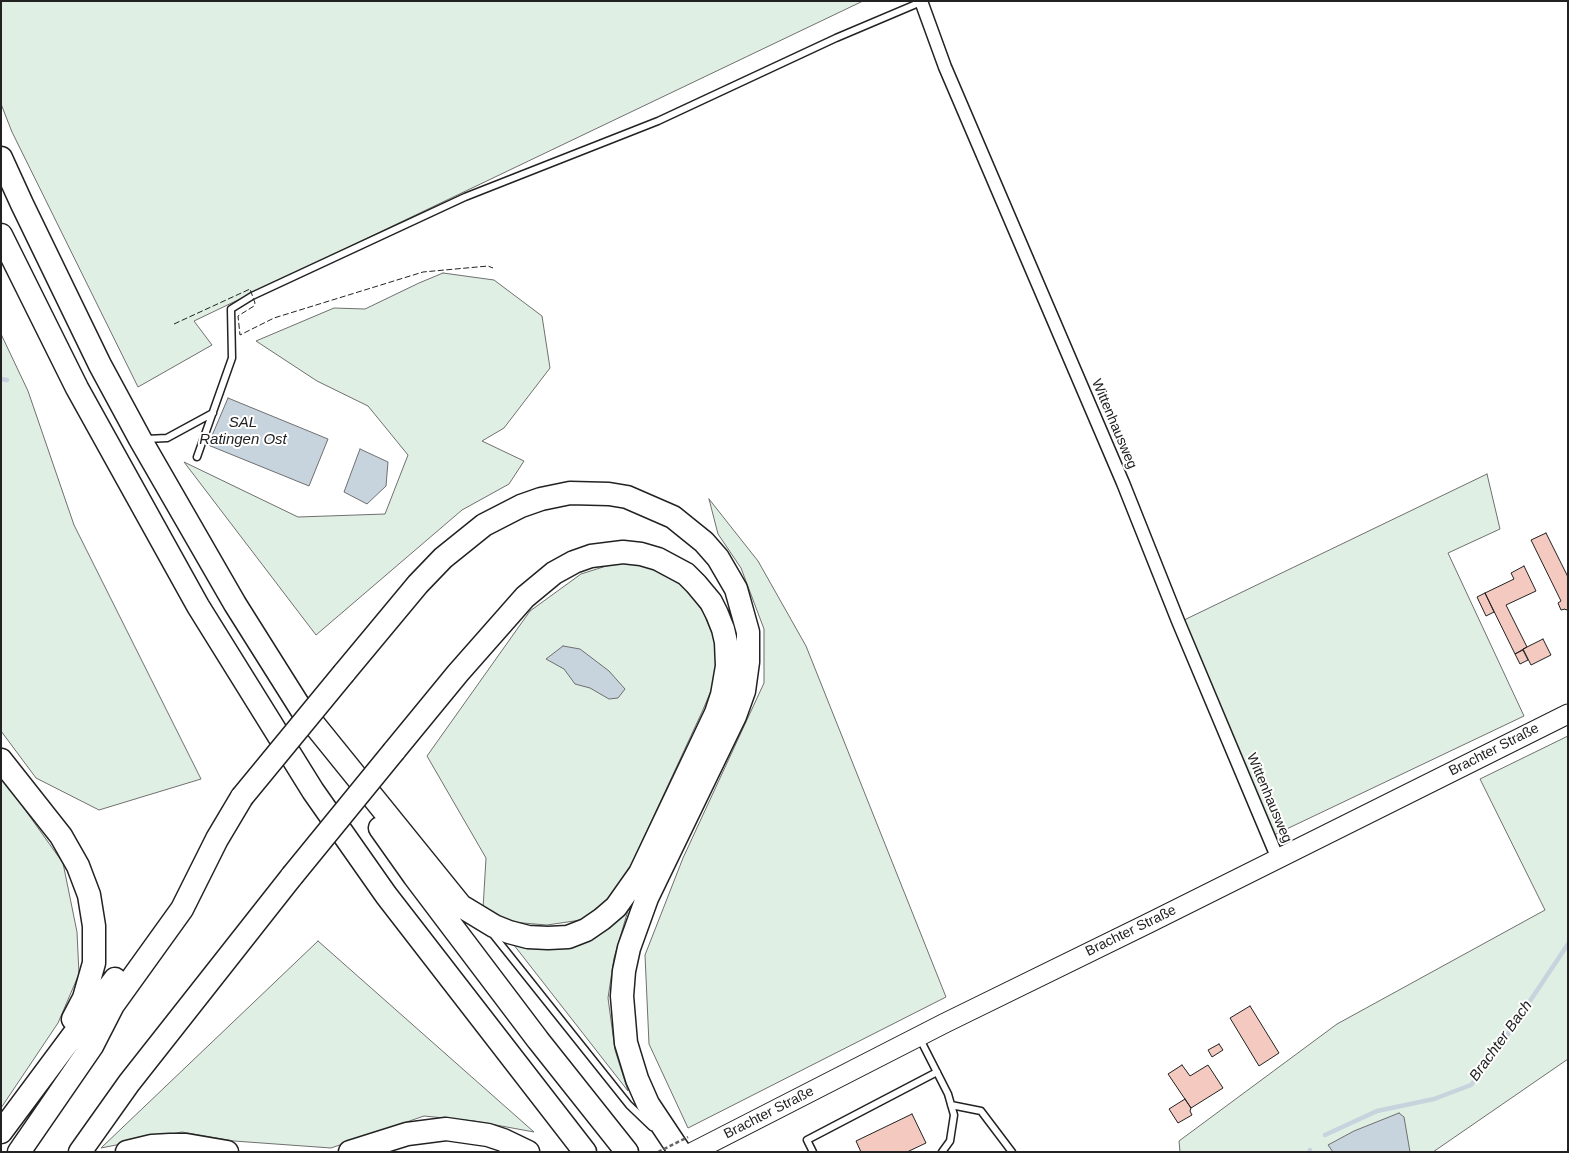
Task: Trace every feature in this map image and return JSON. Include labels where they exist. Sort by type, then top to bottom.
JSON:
[{"type":"highway","points":[[1,158],[96,356],[140,439],[235,604],[334,761],[414,876],[538,1040],[627,1152]]},
{"type":"highway","points":[[1,234],[81,396],[198,606],[313,791],[386,895],[584,1152]]},
{"type":"highway","points":[[1,1132],[163,913],[189,875],[212,828],[242,797],[418,584],[442,558],[484,525],[521,506],[541,499],[570,493],[609,494],[627,497],[672,516],[704,542],[718,558],[736,589],[748,632],[748,662],[744,691],[735,716],[647,898],[629,948],[624,971],[622,996],[626,1043],[637,1079],[648,1104],[687,1148]]},
{"type":"highway","points":[[80,1152],[129,1083],[292,876],[394,751],[458,673],[525,597],[554,574],[574,562],[591,556],[623,552],[658,559],[686,574],[711,602],[723,629],[727,654],[726,678],[716,713],[640,873],[616,907],[602,920],[586,930],[568,937],[528,937],[509,932],[494,926],[461,906],[450,893],[300,707]]},
{"type":"highway","points":[[1,760],[61,836],[70,851],[89,895],[94,926],[94,963],[84,998],[31,1091]]},
{"type":"highway","points":[[19,1152],[92,1046],[113,1005],[182,909],[217,839],[242,797]]},
{"type":"highway","points":[[350,1152],[407,1134],[446,1129],[488,1135],[528,1152]]},
{"type":"highway","points":[[127,1152],[152,1146],[170,1145],[186,1145],[227,1152]]},
{"type":"main road","name":"Brachter Straße","points":[[687,1148],[919,1036],[1568,714]]},
{"type":"street","name":"Wittenhausweg","points":[[921,1],[945,67],[1119,474],[1178,621],[1278,859]]},
{"type":"lane","points":[[197,457],[232,358],[231,309],[252,296],[465,198],[658,122],[836,38],[921,1]]},
{"type":"lane","points":[[140,439],[167,438],[213,413]]},
{"type":"lane","points":[[480,918],[629,1105],[687,1148]]},
{"type":"lane","points":[[919,1036],[948,1094],[954,1115],[950,1141],[942,1152]]},
{"type":"lane","points":[[813,1152],[807,1140],[937,1072]]},
{"type":"lane","points":[[951,1106],[982,1111],[1012,1152]]},
{"type":"path","points":[[658,1152],[687,1148]]},
{"type":"green space","points":[[1,1],[863,1],[194,321],[212,345],[138,387],[12,132],[1,104]]},
{"type":"green space","points":[[443,273],[494,280],[542,316],[550,368],[504,428],[482,441],[524,461],[509,484],[462,510],[316,635],[184,462],[298,517],[385,514],[408,455],[368,406],[317,381],[256,341],[334,308],[365,309]]},
{"type":"green space","points":[[1,334],[28,391],[74,525],[201,779],[99,810],[36,778],[1,731]]},
{"type":"green space","points":[[1487,474],[1500,529],[1448,553],[1524,716],[1274,835],[1182,621]]},
{"type":"green space","points":[[709,499],[758,561],[806,646],[946,997],[688,1128],[649,1044],[645,955],[683,858],[764,683],[764,629],[741,568],[718,534]]},
{"type":"green space","points":[[622,561],[662,570],[685,586],[703,612],[715,638],[716,679],[631,865],[608,900],[581,920],[547,925],[511,922],[483,909],[486,858],[427,756],[530,611],[581,574]]},
{"type":"green space","points":[[1568,736],[1568,1059],[1433,1152],[1180,1152],[1179,1141],[1337,1024],[1545,910],[1480,779]]},
{"type":"green space","points":[[1,776],[63,863],[77,932],[79,974],[58,1023],[1,1108]]},
{"type":"green space","points":[[629,907],[614,958],[608,998],[615,1050],[628,1091],[510,940],[551,949]]},
{"type":"green space","points":[[318,941],[534,1132],[474,1121],[424,1116],[331,1148],[234,1141],[182,1132],[101,1148]]},
{"type":"water","name":"SAL Ratingen Ost","points":[[228,398],[328,439],[309,486],[208,445]]},
{"type":"water","points":[[360,449],[388,462],[386,486],[367,504],[344,492]]},
{"type":"water","points":[[563,646],[580,649],[609,671],[625,689],[618,698],[609,699],[590,688],[575,684],[564,669],[546,659]]},
{"type":"water","points":[[1399,1113],[1404,1117],[1410,1152],[1333,1152],[1328,1145],[1354,1131]]},
{"type":"building","points":[[1546,533],[1568,577],[1568,609],[1566,610],[1561,610],[1558,603],[1561,601],[1531,540]]},
{"type":"building","points":[[1524,566],[1536,591],[1506,605],[1527,647],[1515,654],[1485,593],[1514,579],[1511,573]]},
{"type":"building","points":[[1485,593],[1494,612],[1486,616],[1477,597]]},
{"type":"building","points":[[1543,639],[1551,655],[1531,665],[1523,649]]},
{"type":"building","points":[[1523,650],[1528,660],[1520,664],[1515,654]]},
{"type":"building","points":[[1250,1006],[1279,1053],[1259,1066],[1230,1018]]},
{"type":"building","points":[[1219,1044],[1223,1050],[1212,1057],[1208,1050]]},
{"type":"building","points":[[1182,1065],[1190,1076],[1208,1065],[1223,1088],[1191,1108],[1168,1074]]},
{"type":"building","points":[[1185,1099],[1191,1108],[1192,1115],[1178,1123],[1169,1109]]},
{"type":"building","points":[[912,1114],[926,1143],[907,1152],[861,1152],[856,1141]]},
{"type":"waterway","points":[[1,379],[7,380]]},
{"type":"waterway","name":"Brachter Bach","points":[[1325,1135],[1377,1111],[1434,1099],[1471,1085],[1496,1052],[1568,944]]},
{"type":"fence","points":[[174,324],[250,289],[255,303],[254,306],[238,316],[240,335],[274,318],[423,272],[488,266],[493,268]]}]
